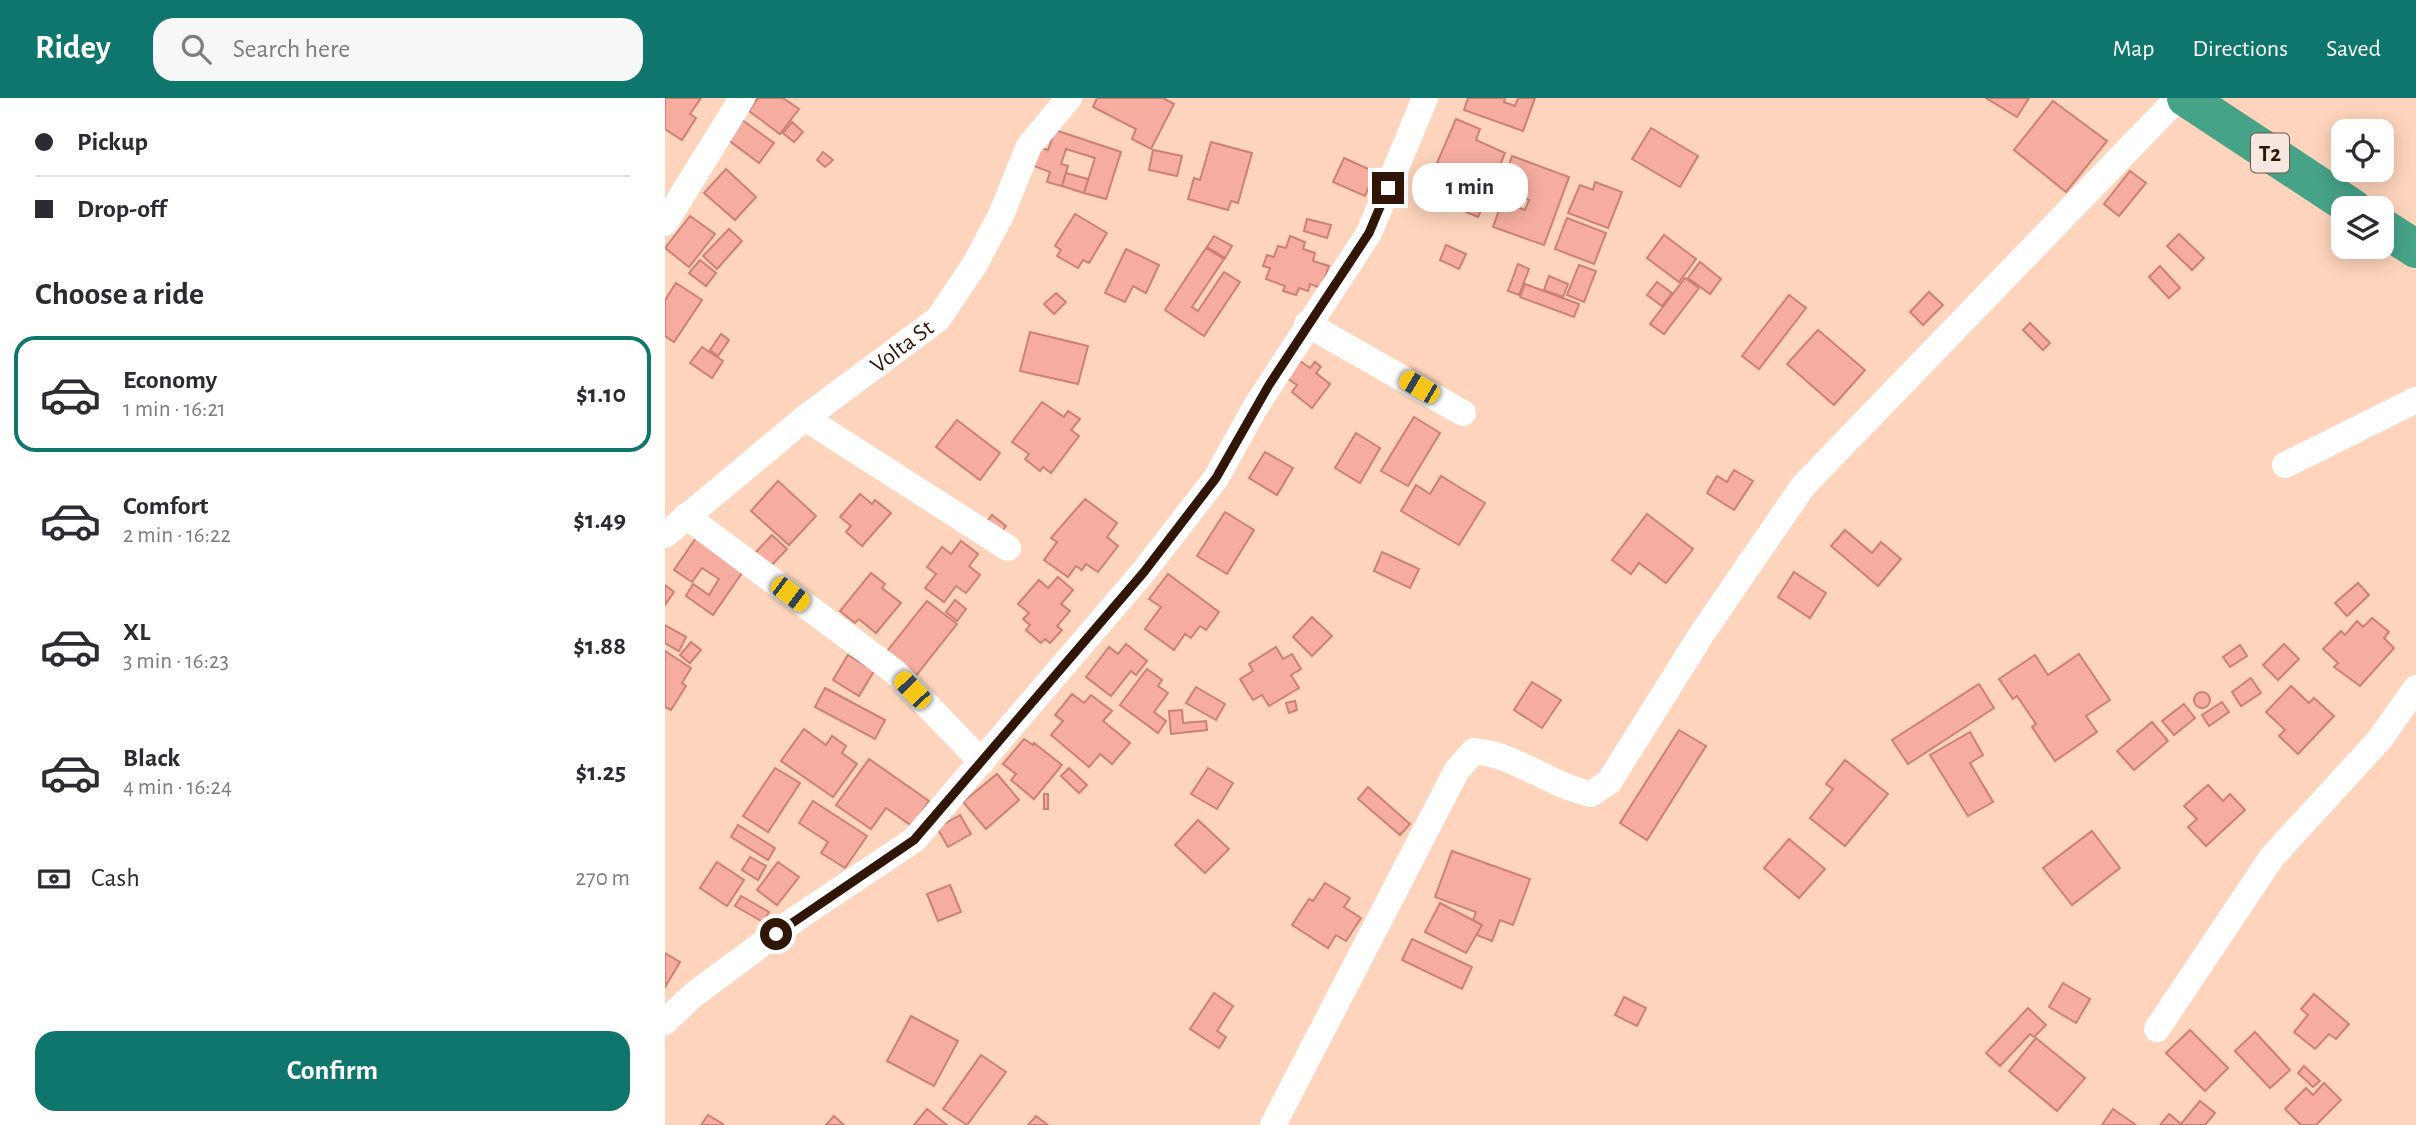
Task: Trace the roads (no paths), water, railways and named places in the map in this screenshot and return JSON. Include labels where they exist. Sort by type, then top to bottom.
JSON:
[{"type":"highway","name":"T2","points":[[2186,98],[2335,196]]},
{"type":"highway","points":[[2394,235],[2416,249]]},
{"type":"street","points":[[665,223],[742,98]]},
{"type":"street","name":"Volta St","points":[[665,535],[805,418],[938,319],[975,264],[1000,215],[1029,146],[1069,98]]},
{"type":"street","points":[[665,1022],[692,996],[786,926],[914,840],[1144,572],[1216,478],[1256,406],[1307,324],[1369,233],[1425,98]]},
{"type":"street","points":[[1273,1125],[1457,770],[1474,751],[1498,753],[1566,789],[1591,794],[1609,782],[1701,635],[1803,486],[2178,98]]},
{"type":"street","points":[[1307,324],[1463,413]]},
{"type":"street","points":[[2285,465],[2416,400]]},
{"type":"street","points":[[805,418],[1008,548]]},
{"type":"street","points":[[685,516],[895,672],[982,762]]},
{"type":"street","points":[[2157,1029],[2271,857],[2380,739],[2416,688]]}]
